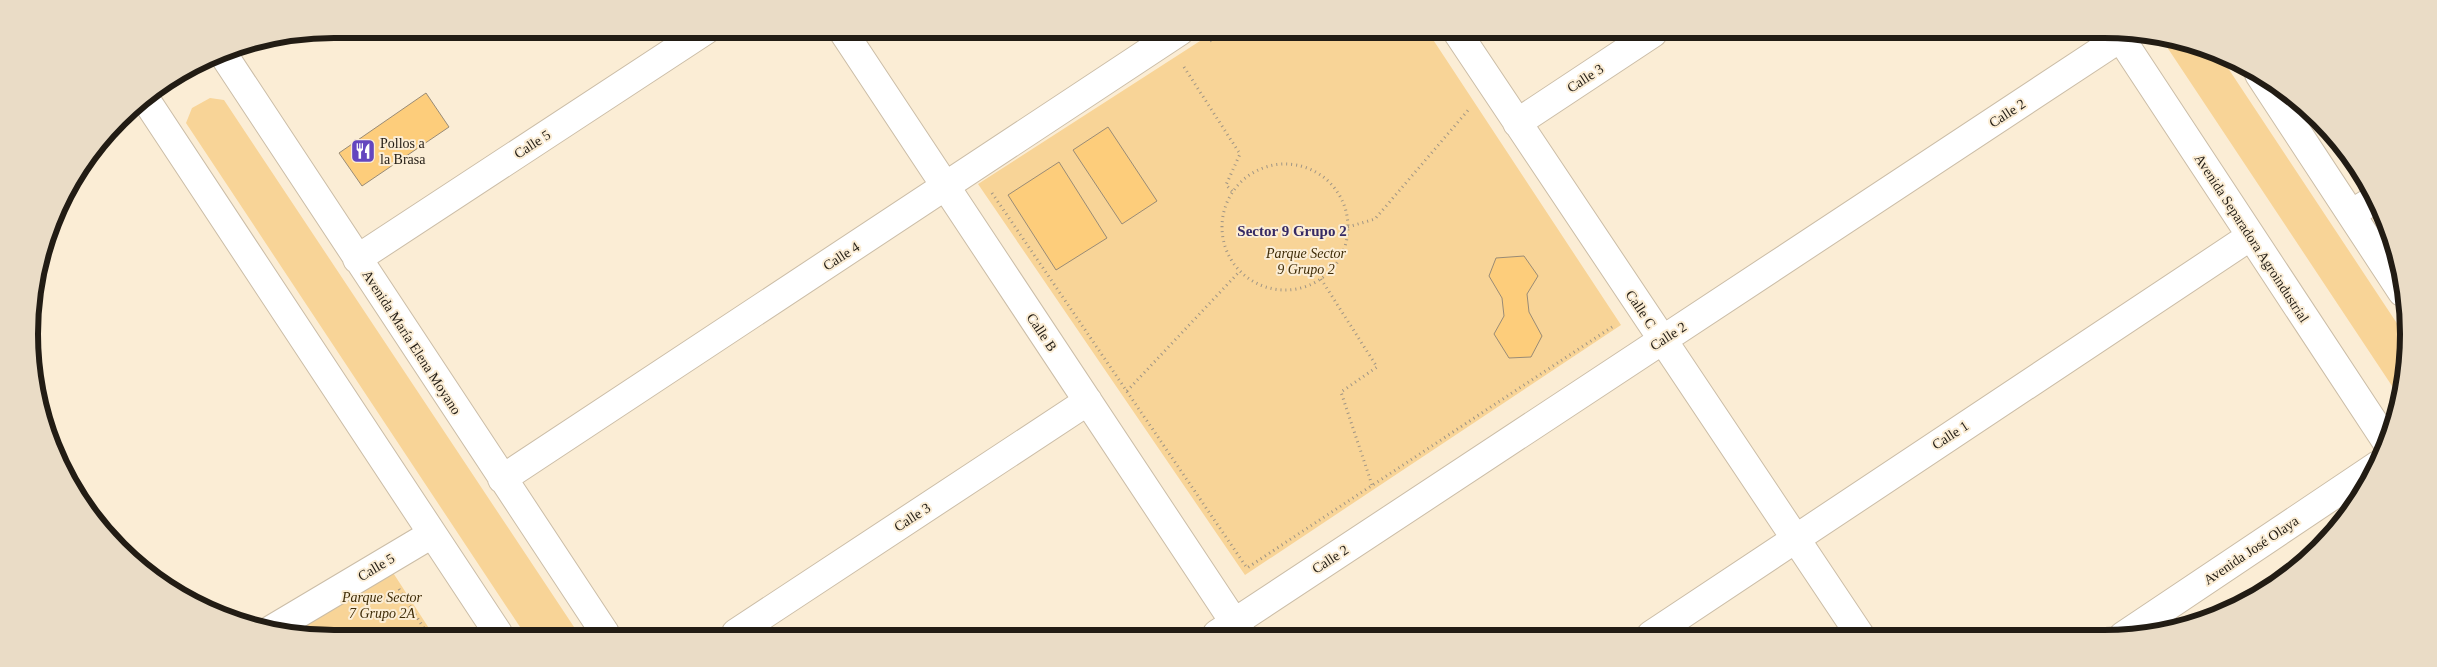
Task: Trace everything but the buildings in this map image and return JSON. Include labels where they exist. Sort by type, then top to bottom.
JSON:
[{"type":"street","name":"Calle 5","points":[[357,259],[694,38]]},
{"type":"street","name":"Calle B","points":[[847,38],[1088,401],[1231,630]]},
{"type":"street","name":"Calle 4","points":[[502,479],[1169,38]]},
{"type":"street","name":"Calle C","points":[[1460,38],[1857,630]]},
{"type":"street","name":"Calle 3","points":[[1517,123],[1645,38]]},
{"type":"street","name":"Calle 2","points":[[1231,630],[2116,38]]},
{"type":"street","name":"Avenida Separadora Agroindustrial","points":[[2120,38],[2382,435]]},
{"type":"street","name":"Avenida María Elena Moyano","points":[[225,58],[603,630]]},
{"type":"street","points":[[2271,89],[2362,207],[2393,274]]},
{"type":"street","points":[[148,103],[496,630]]},
{"type":"street","name":"Calle 1","points":[[1658,630],[1794,538],[2251,236]]},
{"type":"street","name":"Calle 3","points":[[741,630],[1088,401]]},
{"type":"street","name":"Avenida José Olaya","points":[[2135,628],[2364,475]]},
{"type":"street","name":"Calle 5","points":[[279,624],[432,534]]},
{"type":"path","points":[[1180,60],[1240,154],[1226,185],[1233,192]]},
{"type":"path","points":[[1348,227],[1376,219],[1471,106],[1476,114]]},
{"type":"path","points":[[1281,164],[1302,167],[1320,175],[1335,189],[1344,207],[1348,227],[1345,247],[1339,259],[1321,279],[1303,288],[1283,290],[1263,287],[1244,276],[1230,260],[1222,240],[1222,219],[1228,198],[1242,181],[1259,169],[1281,164]]},
{"type":"path","points":[[992,192],[1247,568],[1615,325],[1610,317]]},
{"type":"path","points":[[1127,391],[1240,271]]},
{"type":"path","points":[[1321,279],[1376,367],[1341,392],[1372,485]]},
{"type":"green space","name":"Parque Sector 9 Grupo 2","points":[[1205,38],[1432,38],[1621,325],[1245,575],[978,184]]},
{"type":"green space","points":[[2165,44],[2199,53],[2225,64],[2400,327],[2399,353],[2394,389]]},
{"type":"green space","points":[[210,98],[224,100],[576,630],[522,630],[186,123],[192,108]]},
{"type":"green space","name":"Parque Sector 7 Grupo 2A","points":[[390,568],[430,630],[334,630],[299,627]]},
{"type":"place","name":"Pollos a la Brasa","points":[[363,151]]},
{"type":"district","name":"Sector 9 Grupo 2","points":[[1292,231]]}]
